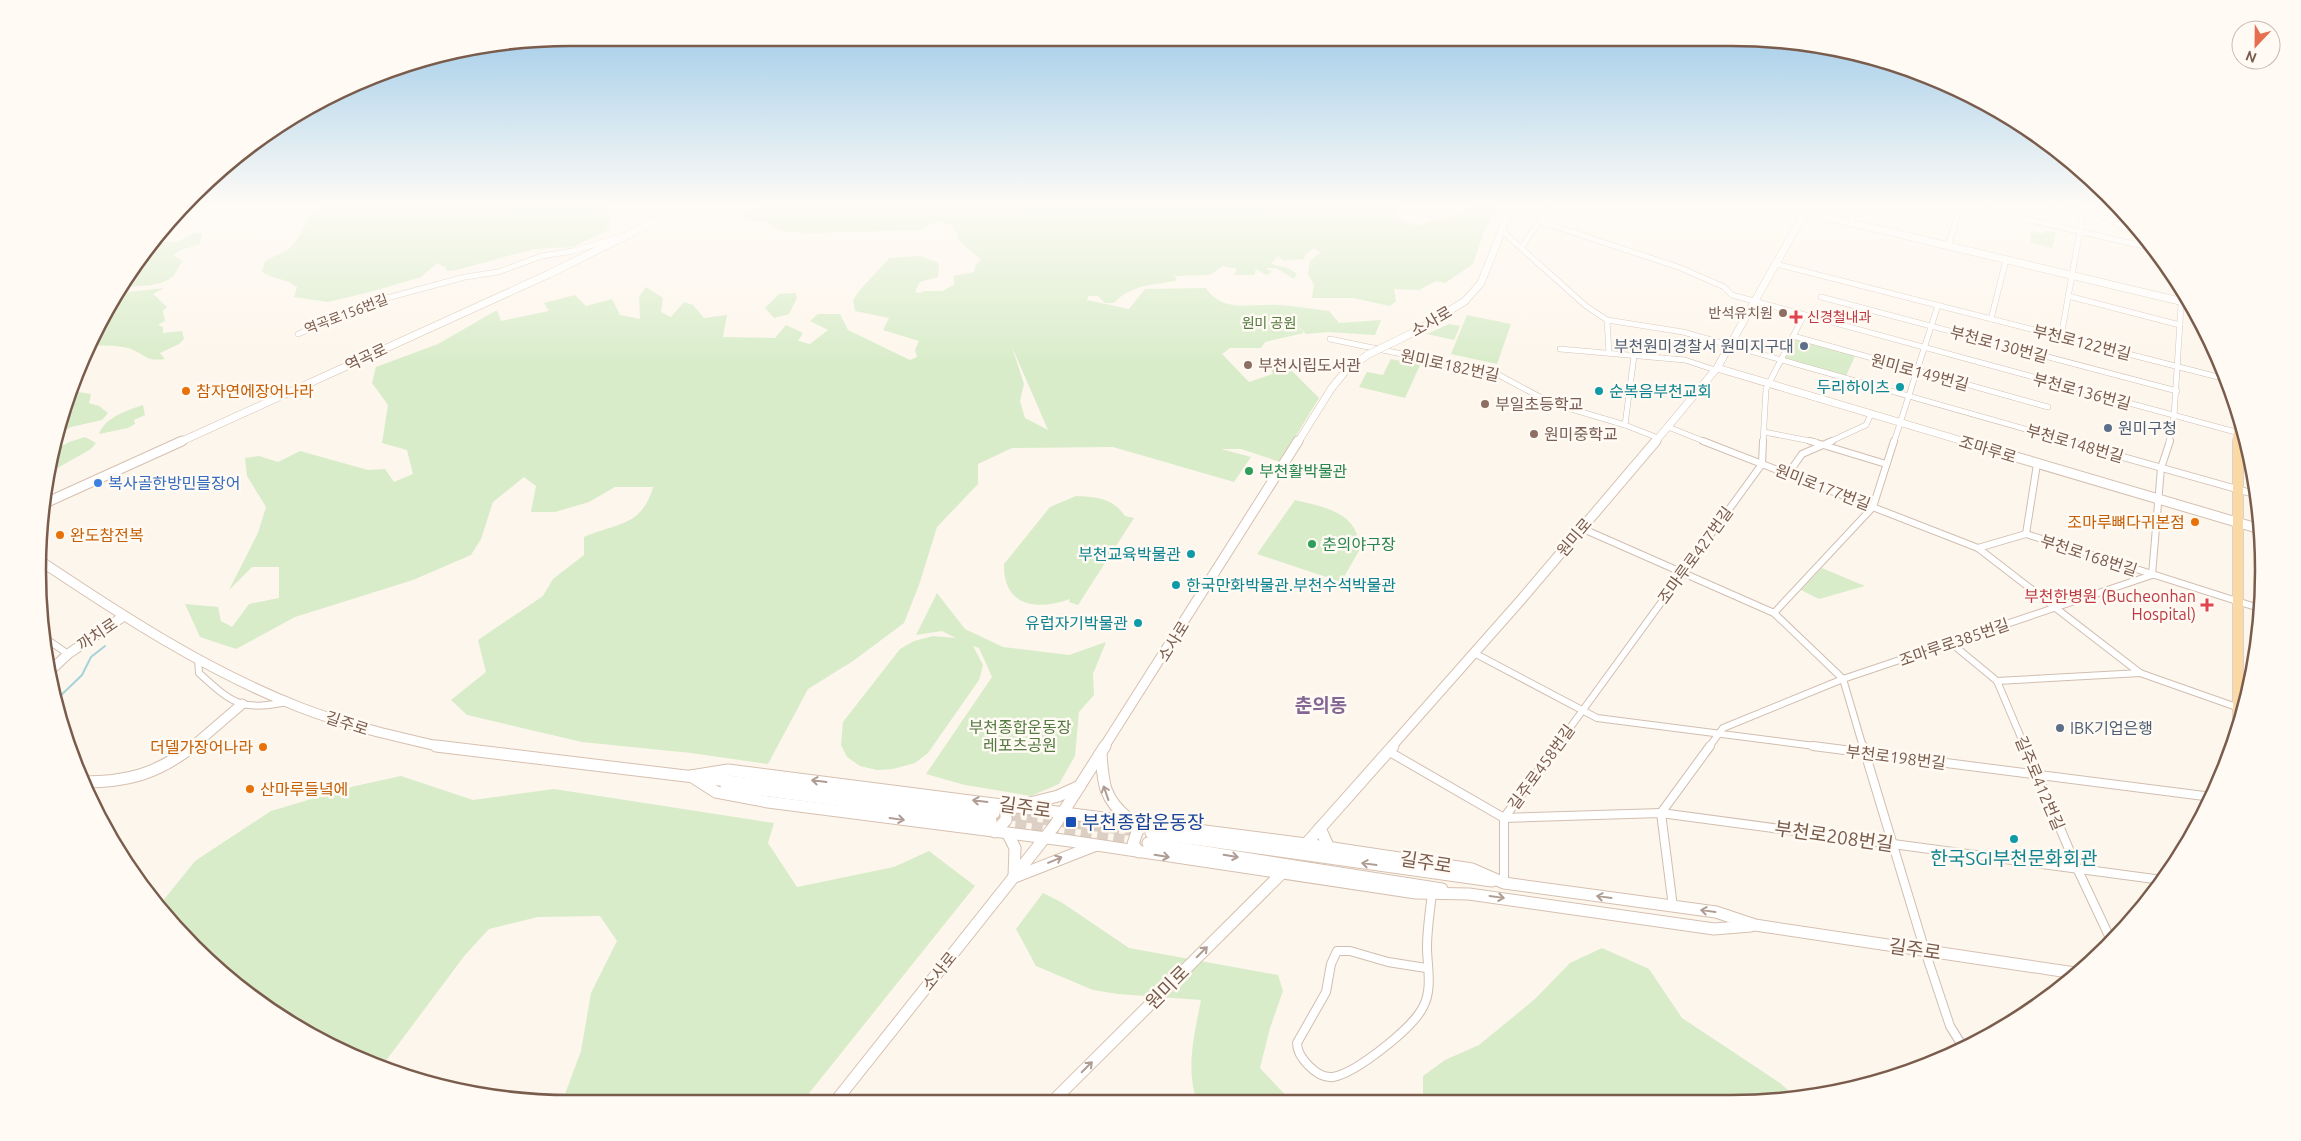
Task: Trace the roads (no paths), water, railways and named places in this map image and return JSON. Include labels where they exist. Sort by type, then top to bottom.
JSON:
[{"type":"main road","points":[[2240,449],[2238,602],[2241,688]]},
{"type":"street","name":"역곡로156번길","points":[[298,334],[387,298],[465,278],[498,272],[536,258]]},
{"type":"street","name":"역곡로","points":[[51,500],[579,258]]},
{"type":"street","name":"소사로","points":[[841,1095],[1046,838],[1331,389],[1347,369],[1369,354],[1420,329],[1465,301],[1481,282],[1491,258]]},
{"type":"street","points":[[1533,258],[1586,306],[1607,320],[1609,353]]},
{"type":"street","name":"부천로136번길","points":[[1652,258],[1682,268],[1724,287],[1732,295],[2236,433]]},
{"type":"street","name":"원미로","points":[[1306,844],[1474,653],[1716,369],[1779,258]]},
{"type":"street","points":[[1999,258],[2181,302]]},
{"type":"street","points":[[2061,337],[2075,258]]},
{"type":"street","points":[[1991,319],[2006,260]]},
{"type":"street","name":"부천로122번길","points":[[1776,264],[2218,377]]},
{"type":"street","points":[[2068,296],[2180,324]]},
{"type":"street","name":"부천로130번길","points":[[1821,297],[2177,391]]},
{"type":"street","points":[[2152,575],[2156,499],[2161,468],[2171,437],[2177,391],[2182,303]]},
{"type":"street","points":[[1774,614],[1873,507],[1938,306]]},
{"type":"street","points":[[1762,464],[1768,384],[1804,315]]},
{"type":"street","name":"부천로148번길","points":[[1607,320],[1684,332],[1730,344],[2249,493]]},
{"type":"street","name":"원미로149번길","points":[[1793,336],[2048,407]]},
{"type":"street","points":[[1330,339],[1379,349]]},
{"type":"street","points":[[1560,348],[1685,360],[1716,369]]},
{"type":"street","name":"원미로182번길","points":[[1379,349],[1497,374],[1551,403],[1625,425],[1658,438]]},
{"type":"street","points":[[1625,425],[1634,356]]},
{"type":"street","name":"조마루로","points":[[1716,369],[2253,527]]},
{"type":"street","points":[[1788,474],[1802,454],[1866,425],[1871,414]]},
{"type":"street","name":"원미로177번길","points":[[1668,427],[1978,548]]},
{"type":"street","points":[[1764,432],[1822,444],[1886,464]]},
{"type":"street","name":"조마루로427번길","points":[[1582,711],[1762,464]]},
{"type":"street","points":[[1978,548],[2026,534],[2037,464]]},
{"type":"street","points":[[1581,528],[1774,614],[1843,679],[1925,951],[1950,1026],[1960,1042]]},
{"type":"street","name":"부천로168번길","points":[[2026,534],[2254,607]]},
{"type":"street","points":[[1978,548],[2140,673],[2237,706]]},
{"type":"street","name":"길주로","points":[[46,565],[124,616],[198,659],[287,702],[380,733],[442,746],[691,776],[738,788],[993,816]]},
{"type":"street","name":"조마루로385번길","points":[[1718,734],[1723,728],[1843,679],[2152,575]]},
{"type":"street","name":"까치로","points":[[55,666],[68,654],[124,616]]},
{"type":"street","name":"길주로412번길","points":[[1950,643],[1997,682],[2077,868],[2108,934]]},
{"type":"street","points":[[52,644],[68,654]]},
{"type":"street","name":"부천로198번길","points":[[1474,653],[1597,718],[2204,796]]},
{"type":"street","points":[[198,659],[198,673],[214,687],[242,704],[251,707],[287,702]]},
{"type":"street","points":[[1997,682],[2140,673]]},
{"type":"street","points":[[91,782],[121,781],[155,771],[183,756],[242,704]]},
{"type":"street","name":"길주로458번길","points":[[1504,883],[1504,818],[1582,711]]},
{"type":"street","points":[[1673,907],[1661,813],[1718,734]]},
{"type":"street","points":[[1388,751],[1504,818]]},
{"type":"street","points":[[1101,754],[1103,787],[1108,800],[1116,810],[1132,821]]},
{"type":"street","name":"길주로","points":[[691,776],[728,770],[1145,822],[1472,869],[1504,883]]},
{"type":"street","name":"길주로","points":[[691,776],[716,792],[768,802],[1046,838],[1416,893],[1470,894]]},
{"type":"street","points":[[995,832],[1007,820],[1008,804],[1034,803],[1058,796],[1080,786]]},
{"type":"street","name":"부천로208번길","points":[[1504,818],[1661,813],[2154,879]]},
{"type":"street","points":[[1139,852],[1133,844],[1134,838],[1139,828],[1145,822]]},
{"type":"street","points":[[1320,828],[1329,848]]},
{"type":"street","points":[[1008,834],[1015,848],[1014,877],[1065,856],[1097,846]]},
{"type":"street","name":"길주로","points":[[1755,926],[1714,929],[1470,894],[1150,838],[1716,912],[1755,926],[2067,972]]},
{"type":"street","name":"원미로","points":[[1059,1095],[1281,874]]},
{"type":"street","points":[[1426,968],[1388,962],[1350,951],[1340,950],[1336,952],[1326,992],[1296,1043],[1302,1058],[1314,1071],[1331,1077],[1340,1075],[1363,1061],[1418,1017],[1426,1000],[1427,937],[1432,893]]},
{"type":"street","points":[[1653,904],[1666,914],[1664,918],[1654,920]]},
{"type":"waterway","points":[[61,695],[82,675],[91,657],[105,646]]},
{"type":"tunnel","points":[[994,813],[1143,832]]},
{"type":"tunnel","points":[[999,822],[1148,843]]},
{"type":"place","name":"반석유치원","points":[[1783,313]]},
{"type":"place","name":"신경철내과","points":[[1796,317]]},
{"type":"place","name":"부천원미경찰서 원미지구대","points":[[1804,346]]},
{"type":"place","name":"부천시립도서관","points":[[1248,365]]},
{"type":"place","name":"두리하이츠","points":[[1900,387]]},
{"type":"place","name":"참자연에장어나라","points":[[186,391]]},
{"type":"place","name":"순복음부천교회","points":[[1599,391]]},
{"type":"place","name":"부일초등학교","points":[[1485,404]]},
{"type":"place","name":"원미구청","points":[[2108,428]]},
{"type":"place","name":"원미중학교","points":[[1534,434]]},
{"type":"place","name":"부천활박물관","points":[[1249,471]]},
{"type":"place","name":"복사골한방민믈장어","points":[[98,483]]},
{"type":"place","name":"조마루뼈다귀본점","points":[[2195,522]]},
{"type":"place","name":"완도참전복","points":[[60,535]]},
{"type":"place","name":"춘의야구장","points":[[1312,544]]},
{"type":"place","name":"부천교육박물관","points":[[1191,554]]},
{"type":"place","name":"한국만화박물관.부천수석박물관","points":[[1176,585]]},
{"type":"place","name":"부천한병원 (Bucheonhan Hospital)","points":[[2207,605]]},
{"type":"place","name":"유럽자기박물관","points":[[1138,623]]},
{"type":"place","name":"IBK기업은행","points":[[2060,728]]},
{"type":"place","name":"더델가장어나라","points":[[263,747]]},
{"type":"place","name":"산마루들녘에","points":[[250,789]]},
{"type":"place","name":"부천종합운동장","points":[[1071,822]]},
{"type":"place","name":"한국SGI부천문화회관","points":[[2014,839]]},
{"type":"district","name":"춘의동","points":[[1321,705]]},
{"type":"park label","name":"원미 공원","points":[[1269,323]]},
{"type":"park label","name":"부천종합운동장 레포츠공원","points":[[1020,736]]}]
